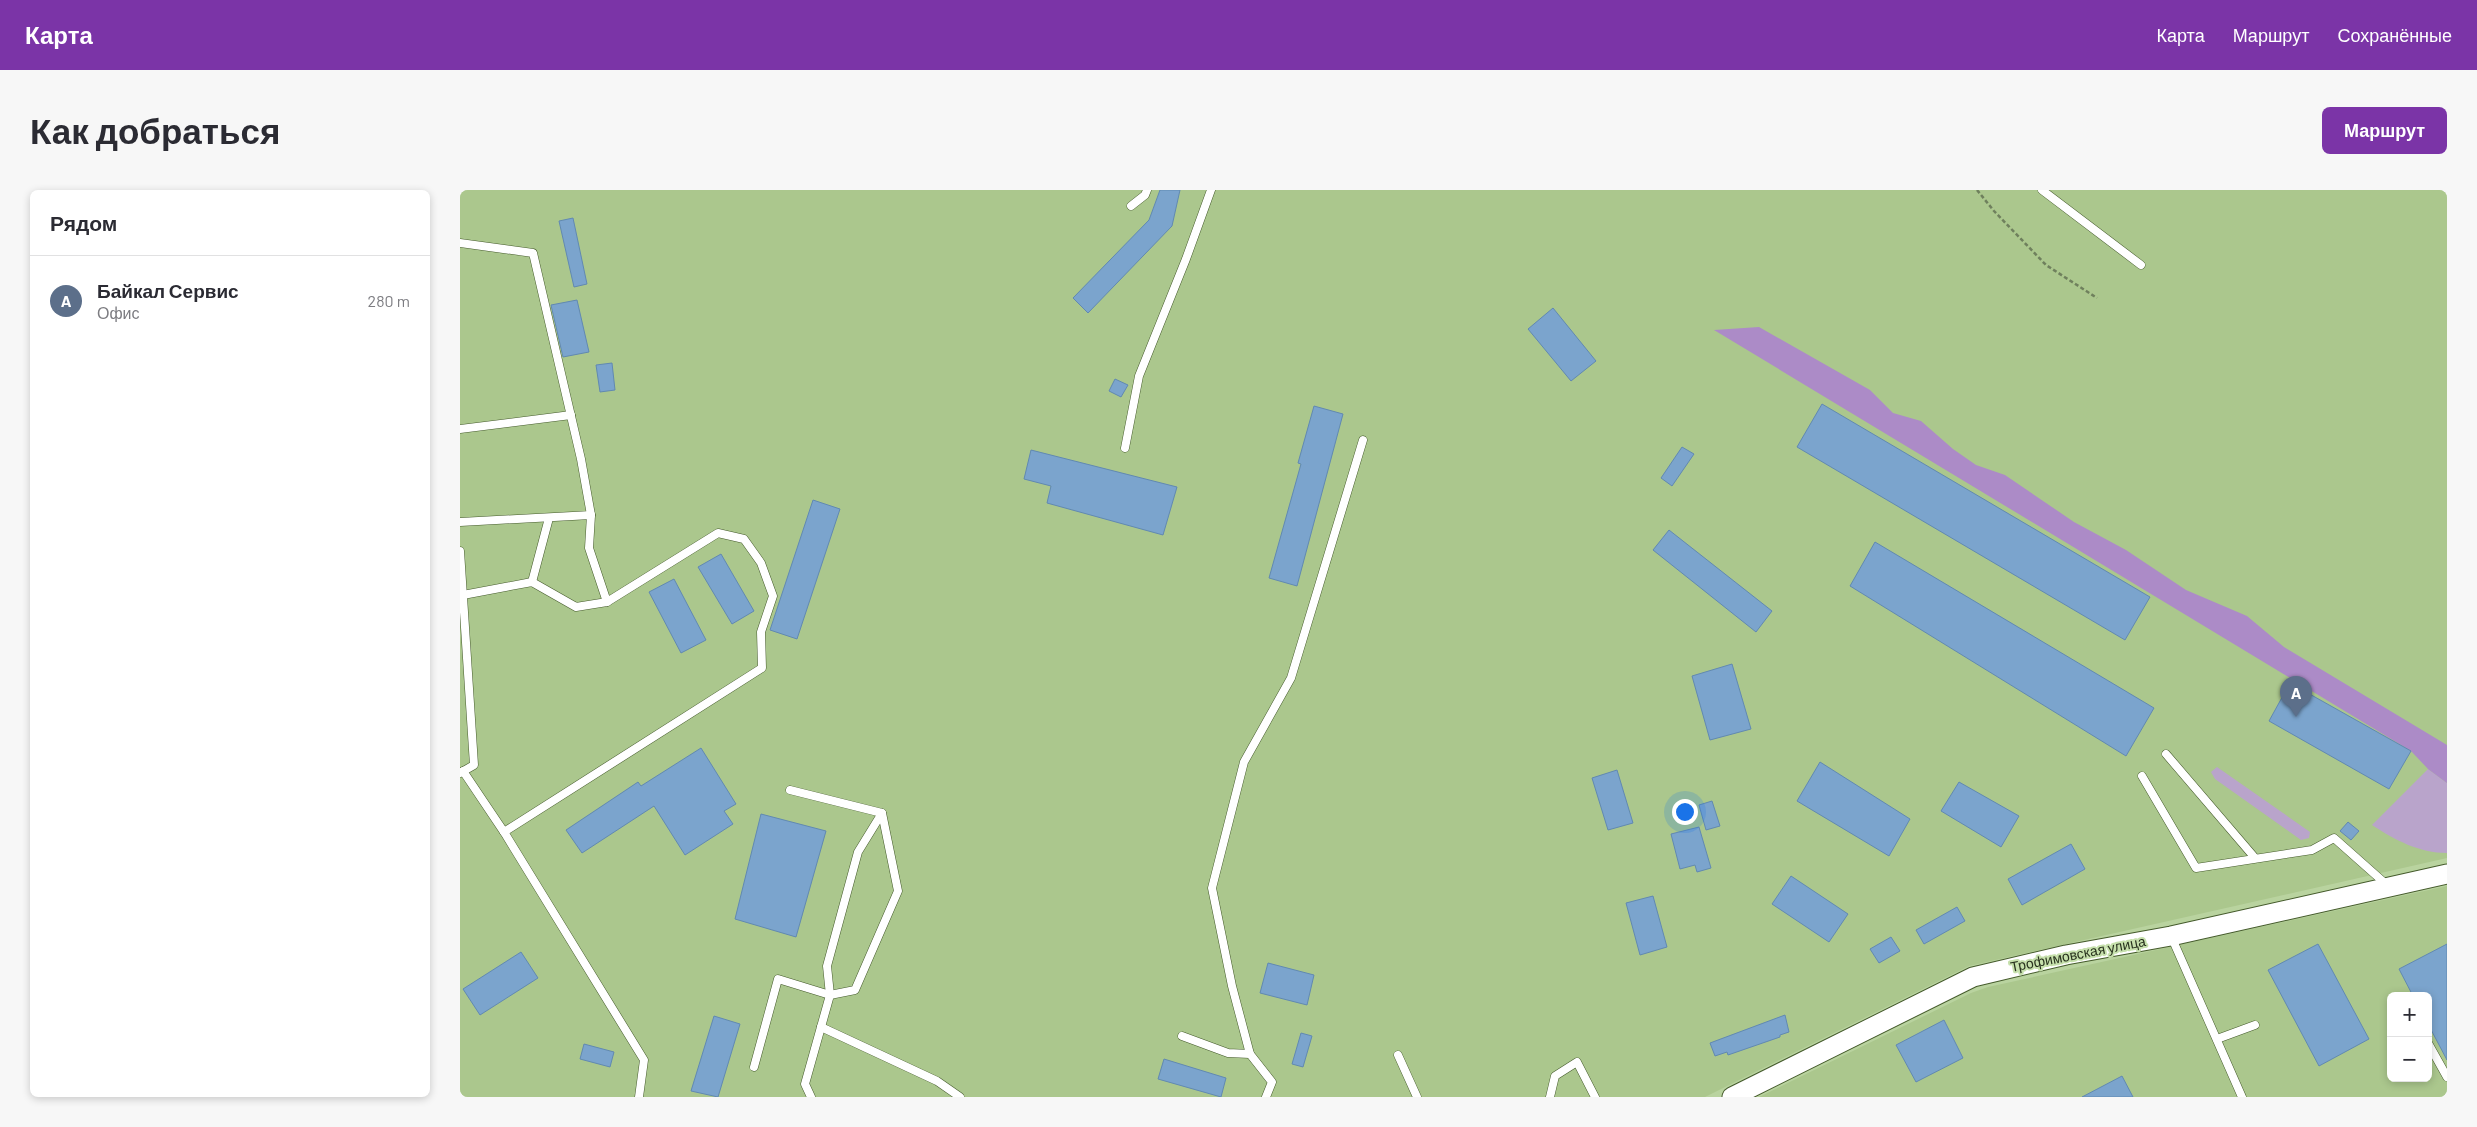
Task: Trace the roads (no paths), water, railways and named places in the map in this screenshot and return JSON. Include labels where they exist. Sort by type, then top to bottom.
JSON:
[{"type":"street","name":"Трофимовская улица","points":[[1732,1097],[1973,977],[2066,955],[2171,936],[2447,874]]},
{"type":"lane","points":[[1130,206],[1145,195],[1146,190]]},
{"type":"lane","points":[[1124,448],[1139,376],[1186,259],[1210,190]]},
{"type":"lane","points":[[2042,190],[2141,265]]},
{"type":"lane","points":[[460,243],[533,253],[571,415],[591,516],[589,548],[607,602]]},
{"type":"lane","points":[[460,429],[571,415]]},
{"type":"lane","points":[[1266,1097],[1272,1082],[1250,1054],[1232,986],[1212,888],[1244,762],[1291,678],[1363,440]]},
{"type":"lane","points":[[460,522],[591,516]]},
{"type":"lane","points":[[532,582],[549,518]]},
{"type":"lane","points":[[463,595],[532,582],[576,607],[607,602],[718,533],[744,539],[761,563],[773,596],[761,632],[762,668],[504,832]]},
{"type":"lane","points":[[460,551],[474,765],[462,772],[504,832],[644,1060],[639,1097]]},
{"type":"lane","points":[[2166,754],[2255,858]]},
{"type":"lane","points":[[2142,776],[2196,868],[2312,850],[2334,838],[2388,886]]},
{"type":"lane","points":[[790,790],[882,813]]},
{"type":"lane","points":[[811,1097],[805,1084],[830,995],[827,966],[858,852],[882,813]]},
{"type":"lane","points":[[754,1067],[778,979],[830,995],[855,990],[898,891],[882,813]]},
{"type":"lane","points":[[2171,936],[2242,1097]]},
{"type":"lane","points":[[2217,1039],[2255,1025]]},
{"type":"lane","points":[[821,1027],[937,1081],[960,1097]]},
{"type":"lane","points":[[1182,1036],[1228,1052],[1250,1054]]},
{"type":"lane","points":[[2432,1050],[2447,1077]]},
{"type":"lane","points":[[1398,1055],[1417,1097]]},
{"type":"lane","points":[[1550,1097],[1555,1076],[1577,1062],[1594,1097]]},
{"type":"place","name":"Байкал Сервис","points":[[2296,717]]}]
